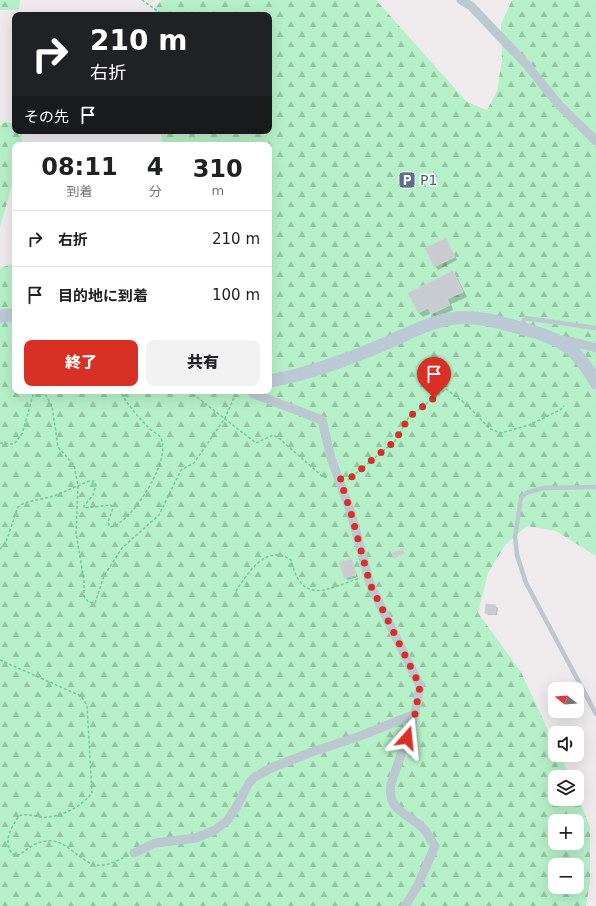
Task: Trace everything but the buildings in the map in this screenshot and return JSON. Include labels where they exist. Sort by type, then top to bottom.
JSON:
[{"type":"street","points":[[461,0],[470,6],[501,38],[526,65],[559,105],[596,141]]},
{"type":"street","points":[[0,316],[12,315]]},
{"type":"street","points":[[272,380],[317,369],[382,345],[421,327],[450,319],[473,318],[522,328],[558,340],[575,352],[596,383]]},
{"type":"street","points":[[558,340],[570,340],[596,348]]},
{"type":"street","points":[[584,365],[587,355],[596,348]]},
{"type":"street","points":[[254,394],[322,420],[331,458],[340,479],[351,513],[370,584],[420,686],[415,714],[391,784],[390,794],[394,805],[404,816],[423,828],[435,846],[418,885],[405,906]]},
{"type":"street","points":[[134,853],[155,843],[196,838],[215,830],[227,821],[249,783],[255,777],[277,766],[415,714]]},
{"type":"lane","points":[[522,328],[525,318],[596,328]]},
{"type":"lane","points":[[596,487],[543,488],[526,493],[521,498],[515,537],[517,555],[526,583],[596,714]]},
{"type":"path","points":[[142,0],[159,12]]},
{"type":"path","points":[[193,394],[256,443],[273,435],[280,439],[323,477],[348,480],[395,441],[409,417],[446,389],[467,405],[490,429],[501,433],[529,425],[560,410],[564,406]]},
{"type":"path","points":[[0,443],[14,444],[22,434],[33,395],[45,394],[52,406],[53,426],[58,447],[74,465],[78,486],[76,533],[84,581],[84,596],[88,602],[95,603],[104,576],[122,548],[159,515],[181,470],[194,463],[225,418],[236,394]]},
{"type":"path","points":[[0,549],[6,542],[18,507],[24,503],[54,496],[89,481],[94,482],[96,485],[93,495],[84,508],[111,505],[113,508],[108,522],[110,526],[122,521],[147,493],[156,471],[163,445],[160,437],[148,428],[122,394]]},
{"type":"path","points":[[236,591],[250,570],[271,554],[282,554],[291,560],[294,575],[301,585],[312,590],[322,591],[368,575]]},
{"type":"path","points":[[0,660],[81,696],[87,704],[89,717],[88,738],[92,793],[85,801],[52,817],[40,817],[26,813],[19,816],[7,840],[8,847],[12,854],[19,854],[34,845],[47,840],[62,844],[88,863],[104,865],[134,853]]},
{"type":"green space","points":[[0,0],[20,0],[19,10],[0,10]]},
{"type":"green space","points":[[161,0],[376,0],[467,102],[487,110],[497,91],[502,60],[501,24],[512,0],[596,0],[596,556],[556,531],[527,526],[505,545],[488,573],[478,613],[521,672],[548,730],[548,762],[563,762],[567,770],[548,770],[548,806],[581,806],[590,827],[590,882],[586,906],[0,906],[0,268],[12,264],[12,394],[272,394],[272,142],[162,142],[161,134],[272,134],[272,12],[153,12]]},
{"type":"green space","points":[[7,122],[12,123],[12,134],[22,134],[22,142],[12,142],[12,185],[0,227],[0,125]]},
{"type":"place","name":"P1","points":[[407,180]]},
{"type":"route","points":[[407,738],[415,714],[420,686],[370,584],[351,513],[340,479],[348,480],[395,441],[409,417],[434,398]]}]
